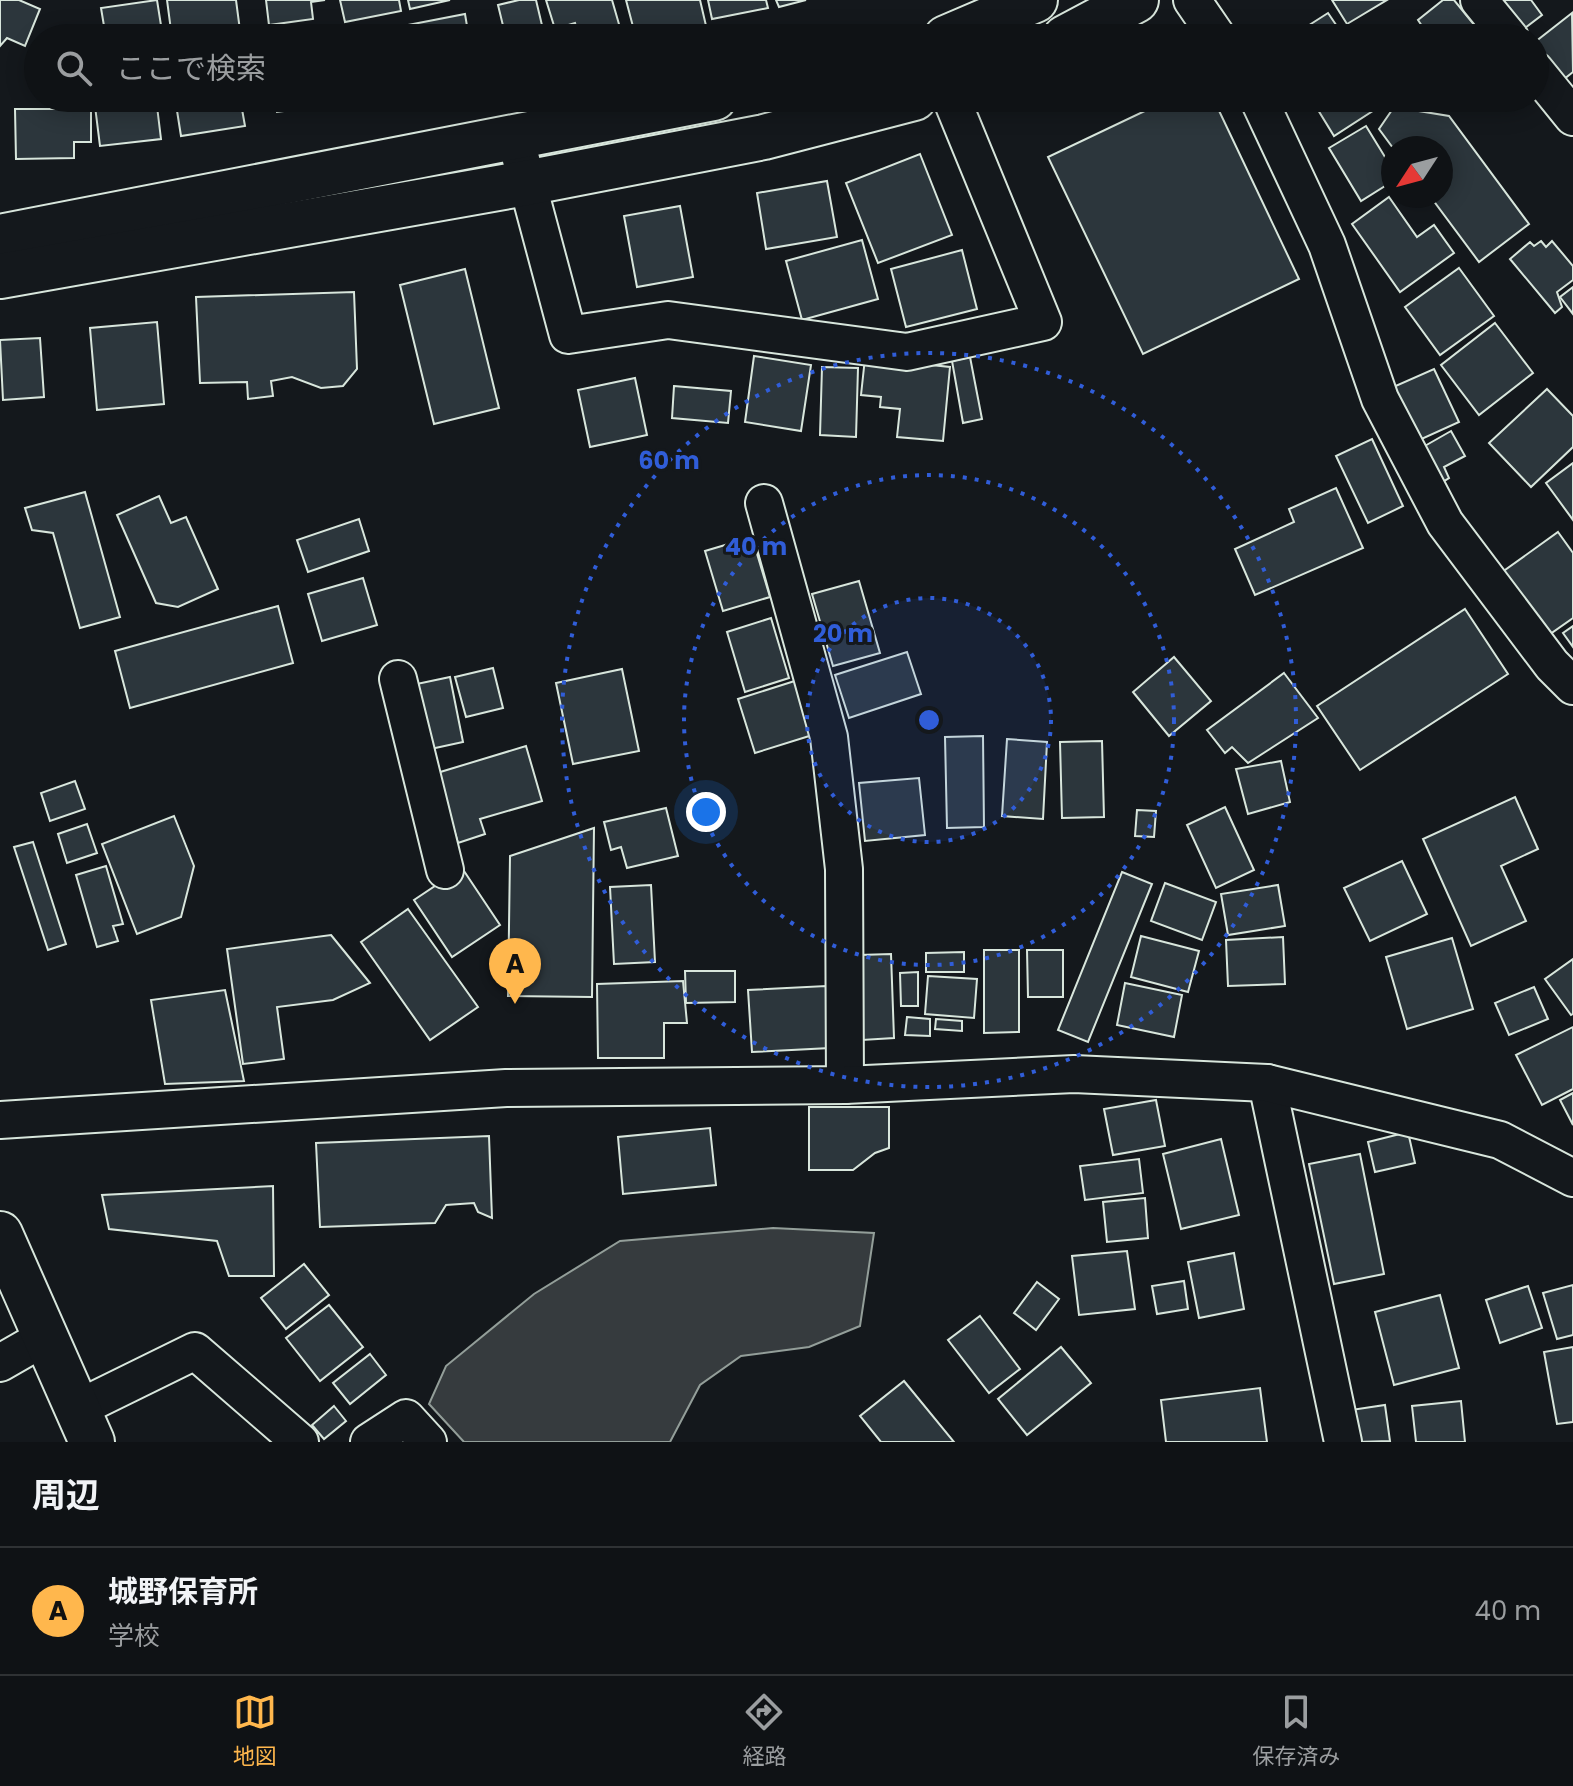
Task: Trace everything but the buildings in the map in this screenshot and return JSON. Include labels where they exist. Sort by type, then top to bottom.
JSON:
[{"type":"street","points":[[979,24],[1035,0]]},
{"type":"street","points":[[1091,24],[1136,0]]},
{"type":"street","points":[[1192,0],[1208,24]]},
{"type":"street","points":[[1479,0],[1499,24]]},
{"type":"street","points":[[1549,87],[1573,117]]},
{"type":"street","points":[[0,237],[643,112]]},
{"type":"street","points":[[0,276],[526,183],[764,137],[860,112]]},
{"type":"street","points":[[515,137],[568,335],[668,320],[907,352],[1043,322],[957,112]]},
{"type":"street","points":[[1265,112],[1327,245],[1380,399],[1445,523],[1552,665],[1573,686]]},
{"type":"street","points":[[764,503],[829,737],[844,869],[845,1085]]},
{"type":"street","points":[[398,679],[445,870]]},
{"type":"street","points":[[0,1120],[506,1088],[845,1085],[1074,1074],[1267,1083],[1500,1140],[1573,1178]]},
{"type":"street","points":[[1267,1083],[1343,1442]]},
{"type":"street","points":[[0,1234],[86,1425],[195,1351],[300,1442]]},
{"type":"street","points":[[0,1363],[47,1336]]},
{"type":"street","points":[[369,1442],[406,1418],[428,1442]]},
{"type":"shaded area","points":[[773,1228],[874,1233],[860,1326],[809,1347],[741,1356],[700,1385],[670,1442],[464,1442],[429,1404],[446,1366],[534,1294],[620,1241]]},
{"type":"place","name":"城野保育所","points":[[515,1004]]}]
